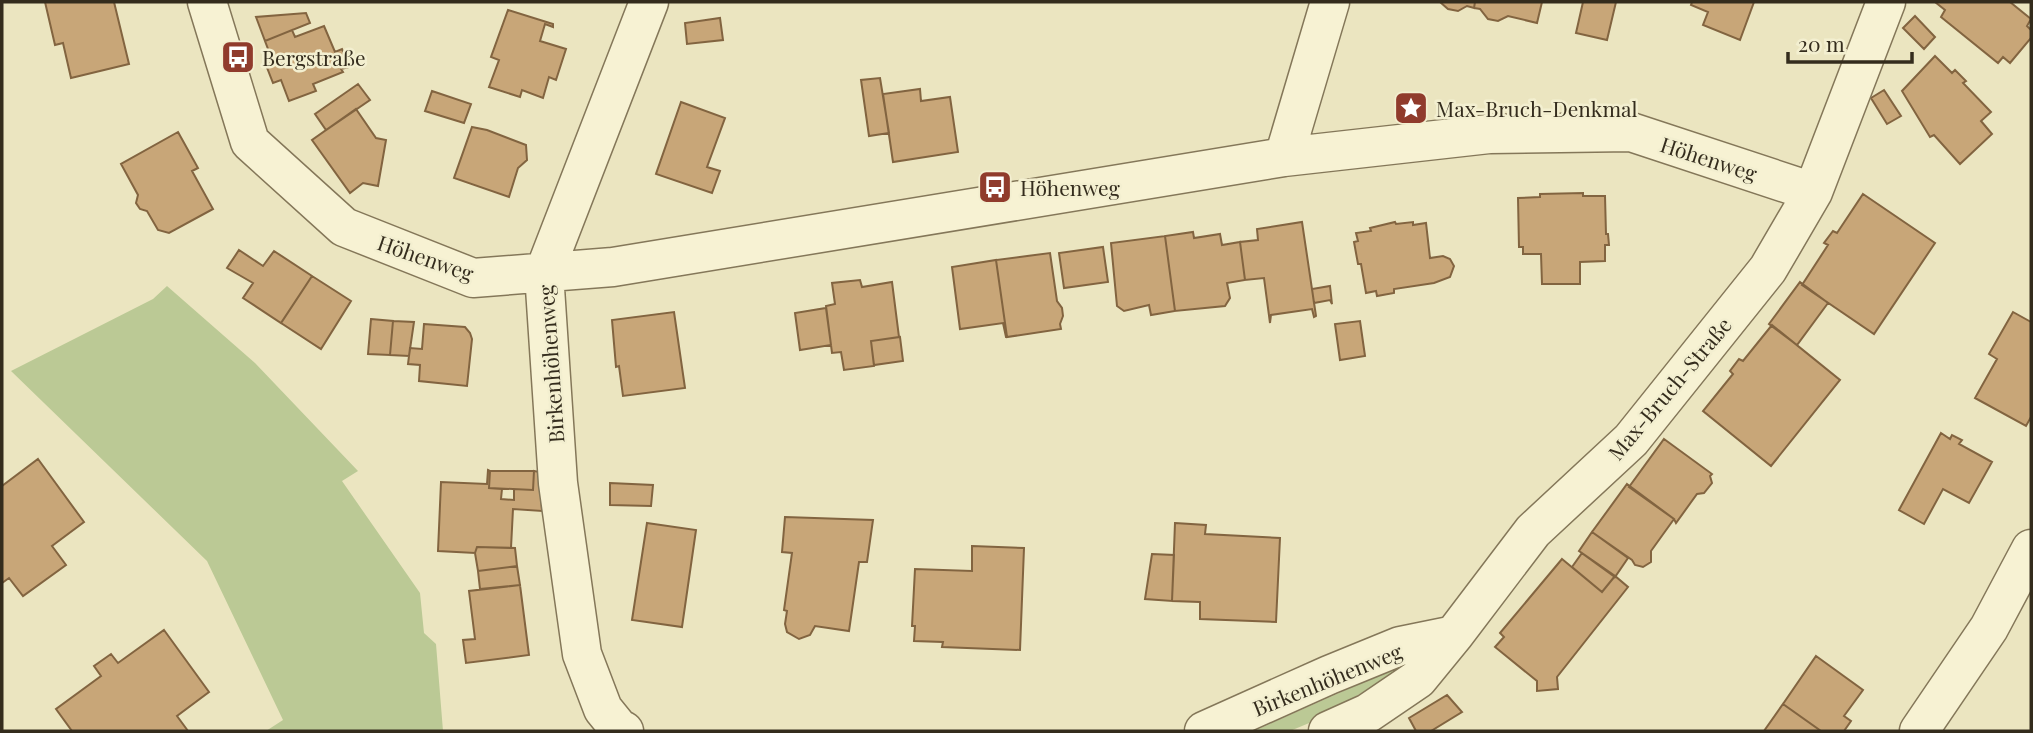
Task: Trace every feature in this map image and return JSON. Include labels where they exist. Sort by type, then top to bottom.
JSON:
[{"type":"street","name":"Höhenweg","points":[[206,2],[250,142],[345,228],[473,278],[627,265],[1284,157],[1489,134],[1631,132],[1813,192]]},
{"type":"street","name":"Birkenhöhenweg","points":[[624,731],[620,730],[603,709],[582,654],[558,483],[544,272],[649,2]]},
{"type":"street","points":[[1284,157],[1330,2]]},
{"type":"street","name":"Max-Bruch-Straße","points":[[1328,731],[1368,713],[1418,679],[1533,531],[1631,440],[1768,270],[1813,192],[1886,2]]},
{"type":"street","points":[[1919,731],[1989,628],[2031,549]]},
{"type":"street","name":"Birkenhöhenweg","points":[[1204,731],[1400,646],[1454,635]]},
{"type":"green space","points":[[167,286],[255,363],[358,471],[342,481],[420,593],[424,633],[436,644],[443,731],[266,731],[283,720],[207,561],[11,371],[153,299]]},
{"type":"green space","points":[[1407,666],[1314,721],[1290,731],[1254,731],[1393,669]]},
{"type":"building","points":[[45,2],[114,2],[129,64],[71,78],[63,43],[55,45]]},
{"type":"building","points":[[1440,2],[1475,2],[1474,8],[1467,6],[1458,11],[1448,9]]},
{"type":"building","points":[[1475,2],[1542,2],[1537,23],[1508,16],[1498,21],[1488,19],[1480,9],[1474,8]]},
{"type":"building","points":[[1583,2],[1616,2],[1607,40],[1576,33]]},
{"type":"building","points":[[1692,2],[1754,2],[1740,40],[1703,25],[1708,12],[1691,5]]},
{"type":"building","points":[[1935,2],[2010,2],[2031,19],[2027,26],[2031,30],[2031,38],[2010,63],[2003,57],[1998,63],[1941,17],[1945,10]]},
{"type":"building","points":[[508,10],[553,24],[553,27],[545,24],[540,41],[566,49],[556,80],[549,77],[543,98],[522,90],[520,97],[489,87],[499,60],[491,57]]},
{"type":"building","points":[[306,13],[310,23],[265,41],[256,17]]},
{"type":"building","points":[[1915,16],[1935,37],[1924,49],[1903,28]]},
{"type":"building","points":[[720,18],[723,40],[687,44],[685,23]]},
{"type":"building","points":[[324,26],[335,52],[342,49],[349,67],[313,84],[316,91],[289,101],[281,80],[273,83],[266,65],[273,62],[265,41],[292,30],[295,37]]},
{"type":"building","points":[[1935,56],[1952,73],[1955,70],[1966,81],[1963,83],[1991,112],[1981,121],[1992,134],[1960,164],[1934,135],[1930,137],[1902,91]]},
{"type":"building","points":[[880,78],[889,133],[869,136],[861,80]]},
{"type":"building","points":[[358,84],[370,100],[326,130],[315,114]]},
{"type":"building","points":[[920,89],[921,101],[950,97],[958,152],[893,162],[883,94]]},
{"type":"building","points":[[1884,90],[1901,116],[1887,124],[1871,98]]},
{"type":"building","points":[[432,91],[471,104],[464,123],[425,111]]},
{"type":"building","points":[[681,102],[725,118],[707,167],[720,171],[712,193],[656,174]]},
{"type":"building","points":[[356,109],[376,138],[386,140],[378,186],[363,183],[350,193],[312,140]]},
{"type":"building","points":[[472,127],[526,145],[527,160],[518,168],[509,197],[454,178]]},
{"type":"building","points":[[178,132],[198,168],[192,171],[213,209],[169,233],[158,230],[147,211],[140,209],[136,203],[138,195],[121,164]]},
{"type":"building","points":[[1583,193],[1583,196],[1605,196],[1609,245],[1605,245],[1605,261],[1580,262],[1580,284],[1542,284],[1541,254],[1523,254],[1523,247],[1519,247],[1518,198],[1540,197],[1540,194]]},
{"type":"building","points":[[1863,194],[1935,243],[1874,334],[1802,285],[1828,245],[1824,243],[1833,231],[1837,233]]},
{"type":"building","points":[[1302,222],[1316,316],[1314,317],[1312,309],[1271,315],[1270,323],[1264,278],[1245,280],[1240,242],[1258,240],[1257,229]]},
{"type":"building","points":[[1395,222],[1413,222],[1413,225],[1426,223],[1430,258],[1443,256],[1450,259],[1454,266],[1450,277],[1434,283],[1394,289],[1394,293],[1377,296],[1376,291],[1366,293],[1354,242],[1358,241],[1356,233],[1371,231],[1370,228]]},
{"type":"building","points":[[1193,232],[1194,238],[1220,234],[1222,245],[1240,242],[1245,280],[1227,283],[1230,298],[1225,306],[1175,311],[1165,236]]},
{"type":"building","points":[[1165,236],[1175,311],[1151,315],[1149,305],[1124,311],[1117,306],[1111,243]]},
{"type":"building","points":[[1103,247],[1108,282],[1064,288],[1059,253]]},
{"type":"building","points":[[239,250],[263,266],[274,251],[312,276],[281,323],[243,298],[253,283],[227,268]]},
{"type":"building","points":[[1050,253],[1057,301],[1062,308],[1061,329],[1007,337],[996,260]]},
{"type":"building","points":[[996,260],[1007,337],[1003,323],[960,329],[952,267]]},
{"type":"building","points":[[312,276],[351,301],[321,349],[281,323]]},
{"type":"building","points":[[860,280],[862,287],[892,282],[899,337],[871,341],[874,366],[844,370],[841,352],[832,353],[826,306],[835,304],[832,283]]},
{"type":"building","points":[[1800,282],[1828,303],[1797,345],[1769,324]]},
{"type":"building","points":[[1330,286],[1332,304],[1330,300],[1314,303],[1312,289]]},
{"type":"building","points":[[826,308],[831,345],[800,350],[795,313]]},
{"type":"building","points":[[674,312],[685,388],[623,396],[619,366],[616,367],[612,320]]},
{"type":"building","points":[[2013,312],[2031,322],[2031,417],[2026,426],[1975,398],[1997,359],[1989,354]]},
{"type":"building","points":[[371,319],[393,321],[390,355],[368,354]]},
{"type":"building","points":[[393,321],[414,322],[409,356],[390,355]]},
{"type":"building","points":[[1360,321],[1365,356],[1340,360],[1335,324]]},
{"type":"building","points":[[424,324],[465,327],[470,333],[472,339],[467,386],[419,381],[420,365],[408,364],[410,348],[422,349]]},
{"type":"building","points":[[1772,325],[1840,380],[1771,466],[1703,411],[1733,374],[1730,371],[1739,359],[1743,361]]},
{"type":"building","points":[[900,337],[903,361],[874,365],[871,341]]},
{"type":"building","points":[[1941,433],[1950,439],[1952,435],[1962,440],[1959,444],[1992,462],[1969,503],[1943,489],[1924,524],[1899,510]]},
{"type":"building","points":[[1664,439],[1712,474],[1712,483],[1704,493],[1697,494],[1676,523],[1629,487]]},
{"type":"building","points":[[38,459],[84,522],[52,546],[66,565],[23,596],[9,578],[2,583],[2,486]]},
{"type":"building","points":[[488,470],[489,488],[502,489],[501,499],[514,500],[514,489],[533,490],[534,471],[540,472],[542,511],[513,509],[511,548],[477,547],[475,553],[438,551],[441,482],[487,484]]},
{"type":"building","points":[[490,471],[534,471],[533,490],[489,488]]},
{"type":"building","points":[[610,483],[653,485],[651,506],[610,505]]},
{"type":"building","points":[[1627,484],[1674,519],[1651,551],[1651,562],[1643,567],[1635,565],[1632,560],[1592,532]]},
{"type":"building","points":[[785,517],[873,520],[867,562],[859,562],[849,631],[815,626],[810,635],[799,639],[787,632],[787,611],[784,610],[792,553],[782,552]]},
{"type":"building","points":[[647,523],[696,530],[682,627],[632,620]]},
{"type":"building","points":[[1175,523],[1206,525],[1205,534],[1280,538],[1276,622],[1200,619],[1200,602],[1172,601]]},
{"type":"building","points":[[1592,532],[1628,558],[1615,577],[1579,551]]},
{"type":"building","points":[[972,546],[1024,548],[1020,650],[942,647],[943,642],[914,641],[915,626],[912,626],[915,569],[972,571]]},
{"type":"building","points":[[477,547],[515,548],[517,566],[478,571],[475,553]]},
{"type":"building","points":[[1582,553],[1615,576],[1602,592],[1572,567]]},
{"type":"building","points":[[1152,554],[1174,555],[1172,601],[1145,599]]},
{"type":"building","points":[[1562,559],[1602,592],[1615,576],[1628,587],[1557,677],[1558,689],[1537,691],[1537,681],[1495,647],[1504,637],[1500,633]]},
{"type":"building","points":[[517,566],[520,585],[480,589],[478,571]]},
{"type":"building","points":[[520,585],[529,655],[466,663],[463,640],[475,639],[469,591]]},
{"type":"building","points":[[164,630],[209,692],[177,716],[188,731],[72,731],[56,709],[101,676],[94,666],[111,654],[118,663]]},
{"type":"building","points":[[1816,656],[1863,690],[1844,716],[1851,721],[1844,731],[1821,731],[1783,704]]},
{"type":"building","points":[[1447,695],[1462,712],[1431,731],[1416,731],[1409,718]]},
{"type":"building","points":[[1783,704],[1821,731],[1764,731]]},
{"type":"place","name":"Bergstraße","points":[[238,57]]},
{"type":"place","name":"Max-Bruch-Denkmal","points":[[1411,108]]},
{"type":"place","name":"Höhenweg","points":[[995,187]]}]
